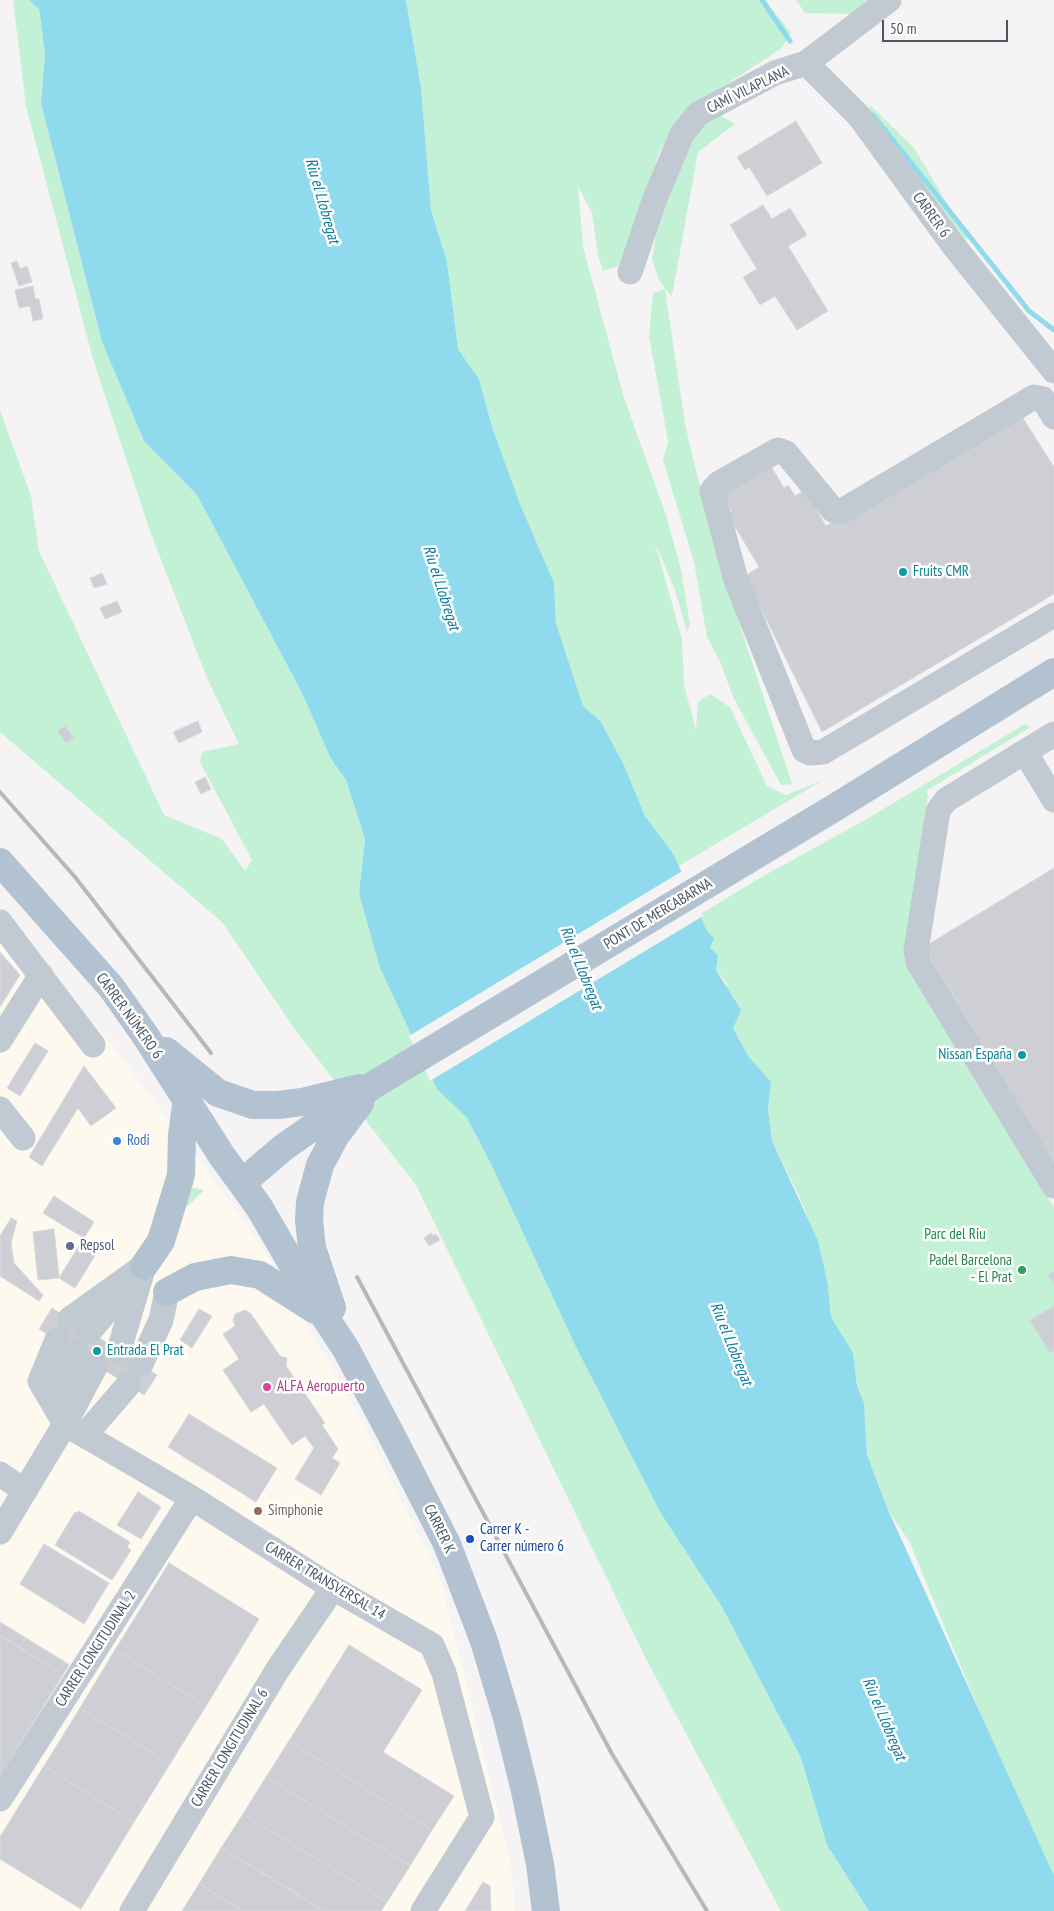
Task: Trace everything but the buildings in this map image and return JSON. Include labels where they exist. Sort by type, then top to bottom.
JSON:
[{"type":"main road","name":"PONT DE MERCABARNA","points":[[375,1084],[839,805],[1054,672]]},
{"type":"main road","name":"CARRER NÚMERO 6","points":[[0,862],[111,988],[145,1034],[222,1156],[243,1182]]},
{"type":"main road","points":[[145,1034],[218,1093],[253,1105],[302,1102],[375,1084]]},
{"type":"main road","points":[[243,1182],[284,1147],[375,1084]]},
{"type":"main road","points":[[346,1349],[312,1248],[309,1220],[310,1202],[320,1164],[336,1136],[375,1084]]},
{"type":"main road","points":[[144,1266],[160,1241],[181,1175],[182,1135],[187,1098]]},
{"type":"main road","name":"CARRER K","points":[[243,1182],[346,1349],[444,1536],[484,1641],[507,1718],[540,1864],[546,1911]]},
{"type":"main road","points":[[167,1292],[195,1277],[212,1272],[231,1270],[247,1272],[260,1275],[277,1284],[323,1314]]},
{"type":"street","name":"CAMÍ VILAPLANA","points":[[630,272],[654,201],[682,134],[698,114],[775,73],[806,63],[889,0]]},
{"type":"street","name":"CARRER 6","points":[[806,63],[859,116],[953,245],[1054,371]]},
{"type":"street","points":[[1054,417],[1043,399],[1034,397],[842,512],[833,510],[786,453],[778,450],[718,484],[712,491],[736,580],[804,750],[810,753],[823,752],[1054,616]]},
{"type":"street","points":[[1054,734],[946,800],[938,810],[916,951],[918,962],[1054,1186]]},
{"type":"street","points":[[1024,752],[1054,800]]},
{"type":"street","points":[[0,922],[93,1045]]},
{"type":"street","points":[[0,1040],[41,975]]},
{"type":"street","points":[[0,1109],[23,1138]]},
{"type":"street","points":[[98,1352],[144,1266]]},
{"type":"street","points":[[0,1532],[25,1491],[81,1428],[98,1352],[144,1266]]},
{"type":"street","points":[[81,1428],[40,1380],[161,1320],[167,1292]]},
{"type":"street","name":"CARRER TRANSVERSAL 14","points":[[81,1428],[333,1588],[432,1645],[444,1673],[482,1817],[423,1911]]},
{"type":"street","points":[[0,1474],[25,1491]]},
{"type":"street","name":"CARRER LONGITUDINAL 2","points":[[0,1799],[192,1498]]},
{"type":"street","name":"CARRER LONGITUDINAL 6","points":[[132,1911],[278,1669],[333,1588]]},
{"type":"shaded area","points":[[0,912],[113,1047],[218,1185],[268,1256],[357,1413],[441,1580],[511,1867],[515,1911],[0,1911]]},
{"type":"green space","points":[[13,0],[29,0],[39,9],[45,54],[41,103],[102,342],[144,441],[197,495],[302,693],[331,759],[346,780],[365,839],[359,893],[437,1089],[467,1118],[491,1164],[575,1345],[660,1512],[722,1607],[801,1758],[827,1845],[869,1911],[781,1911],[645,1657],[416,1185],[296,1031],[222,922],[0,732],[0,410],[31,496],[39,551],[164,815],[222,839],[245,871],[252,860],[200,762],[202,752],[239,744],[207,678],[150,531],[93,359],[26,106]]},
{"type":"green space","points":[[406,0],[765,0],[791,33],[782,48],[701,101],[679,125],[659,152],[639,221],[618,266],[603,271],[598,256],[592,213],[578,186],[583,247],[624,398],[665,512],[681,569],[690,625],[687,632],[675,590],[655,543],[682,639],[684,685],[696,730],[698,702],[710,694],[730,707],[767,786],[786,795],[823,780],[679,866],[674,855],[645,816],[624,765],[601,722],[583,706],[556,623],[554,583],[520,504],[495,436],[479,379],[458,349],[447,262],[431,210],[421,88]]},
{"type":"green space","points":[[796,0],[873,0],[856,14],[805,13]]},
{"type":"green space","points":[[871,106],[914,148],[968,238],[953,245],[859,116]]},
{"type":"green space","points":[[721,116],[735,124],[698,152],[672,296],[665,290],[685,424],[715,549],[792,784],[781,785],[733,697],[721,664],[707,637],[694,562],[663,460],[668,441],[649,336],[653,293],[665,289],[658,277],[652,259],[661,204],[698,129],[711,119]]},
{"type":"green space","name":"Parc del Riu","points":[[1025,724],[1029,728],[926,791],[928,795],[904,958],[1054,1207],[1054,1877],[1002,1766],[909,1541],[889,1512],[867,1455],[864,1403],[857,1386],[853,1353],[831,1317],[828,1285],[804,1207],[772,1141],[768,1109],[771,1082],[748,1056],[733,1028],[726,982],[716,970],[718,955],[709,948],[714,938],[707,931],[699,915],[758,879],[867,819]]},
{"type":"green space","points":[[190,1187],[204,1190],[187,1207],[185,1206]]},
{"type":"water","name":"Riu el Llobregat","points":[[29,0],[406,0],[421,88],[431,210],[447,262],[458,349],[479,379],[493,430],[520,504],[554,583],[556,623],[583,706],[601,722],[624,765],[645,816],[674,855],[707,931],[714,938],[710,948],[718,955],[716,970],[741,1010],[733,1028],[748,1056],[771,1082],[768,1109],[772,1141],[818,1241],[828,1285],[831,1317],[853,1353],[857,1386],[864,1403],[867,1455],[889,1512],[1054,1876],[1054,1911],[869,1911],[827,1845],[801,1758],[722,1607],[660,1512],[575,1345],[491,1164],[467,1118],[437,1089],[380,968],[359,893],[365,839],[346,780],[331,759],[302,693],[197,495],[144,441],[102,342],[41,103],[45,54],[39,9]]},
{"type":"pier","points":[[684,870],[703,916],[430,1081],[409,1036]]},
{"type":"waterway","points":[[762,0],[790,41]]},
{"type":"waterway","points":[[873,115],[1029,311],[1054,330]]},
{"type":"tunnel","points":[[67,1346],[80,1326]]},
{"type":"tunnel","points":[[96,1365],[109,1344]]},
{"type":"tunnel","points":[[118,1378],[132,1359]]},
{"type":"railway","points":[[0,792],[75,877],[211,1053]]},
{"type":"railway","points":[[357,1277],[612,1754],[707,1911]]},
{"type":"place","name":"Fruits CMR","points":[[903,572]]},
{"type":"place","name":"Nissan España","points":[[1022,1055]]},
{"type":"place","name":"Rodi","points":[[117,1141]]},
{"type":"place","name":"Repsol","points":[[70,1246]]},
{"type":"place","name":"Padel Barcelona - El Prat","points":[[1022,1270]]},
{"type":"place","name":"Entrada El Prat","points":[[97,1351]]},
{"type":"place","name":"ALFA Aeropuerto","points":[[267,1387]]},
{"type":"place","name":"Simphonie","points":[[258,1511]]},
{"type":"place","name":"Carrer K - Carrer número 6","points":[[470,1539]]}]
